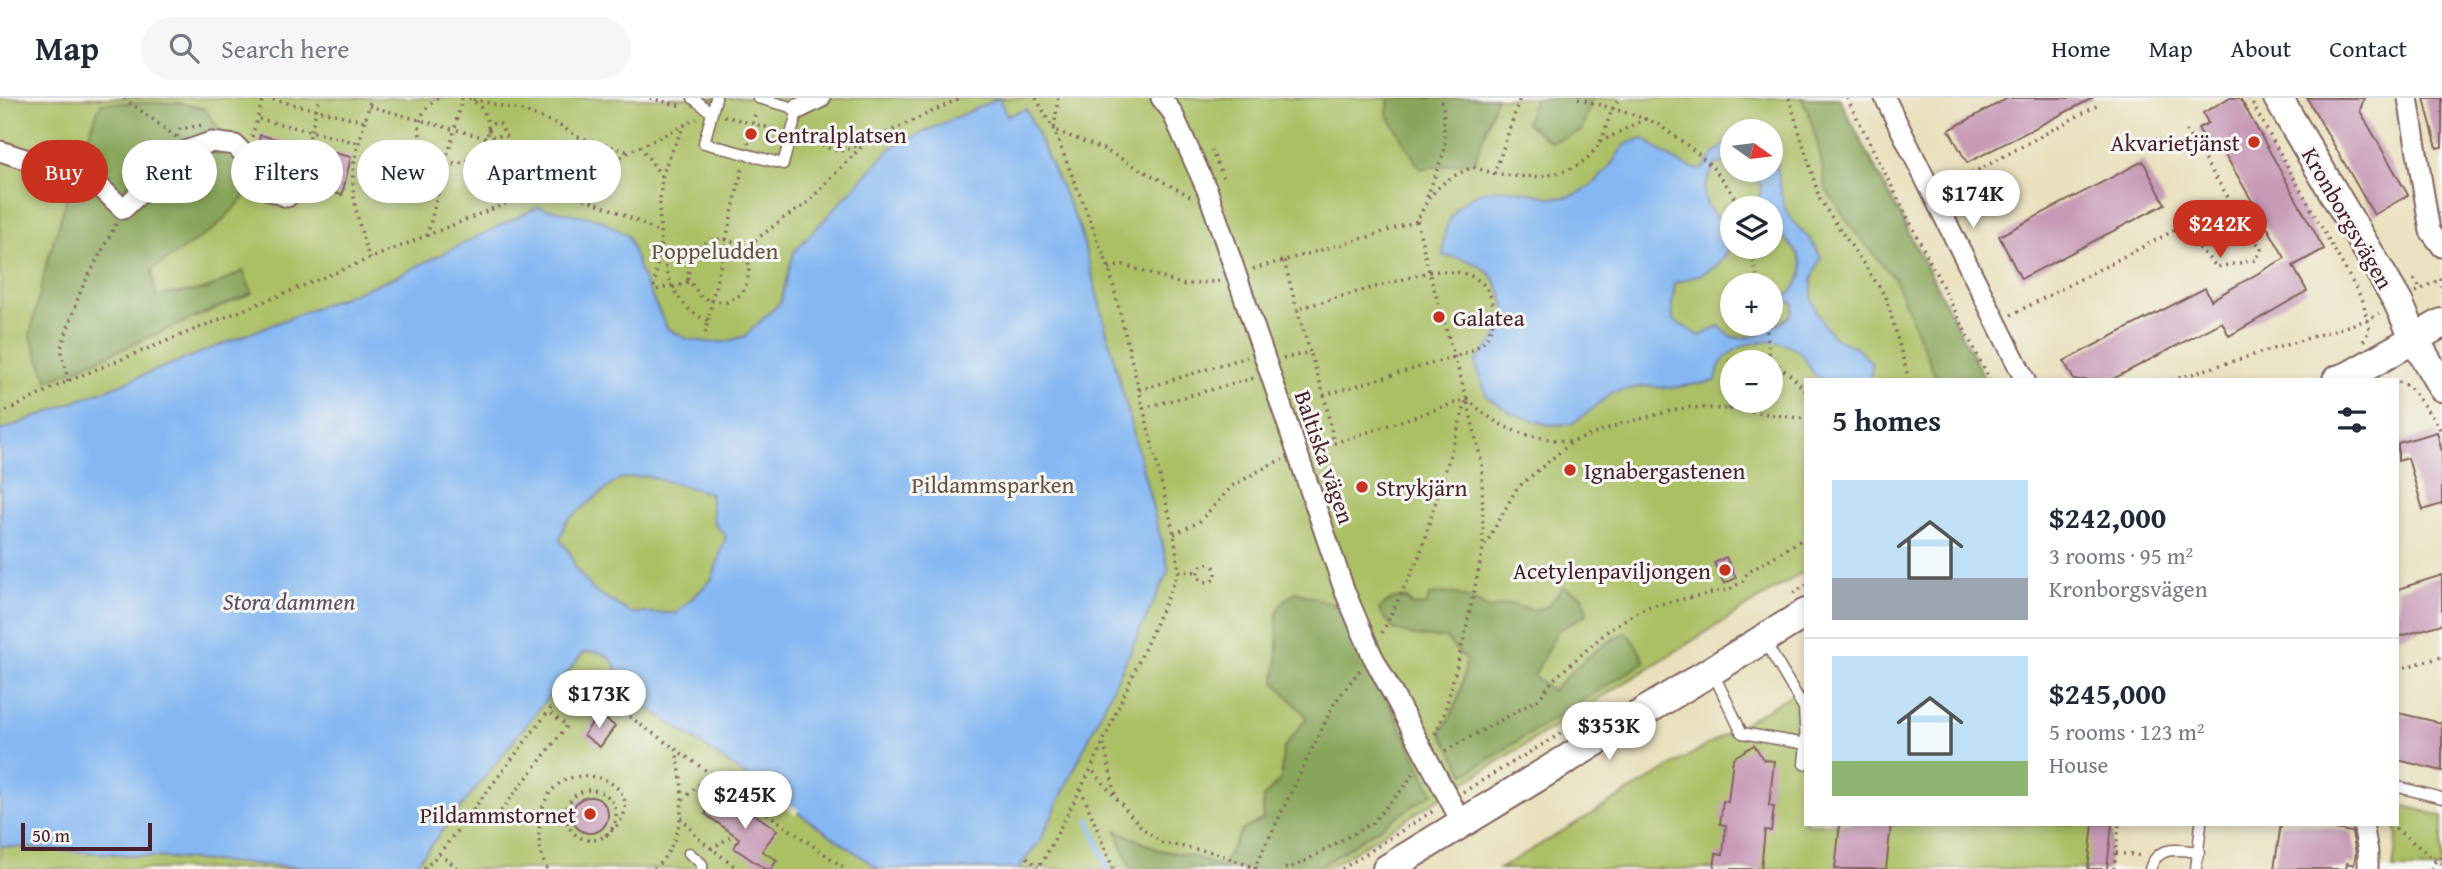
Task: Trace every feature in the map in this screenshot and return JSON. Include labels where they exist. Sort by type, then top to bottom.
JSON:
[{"type":"street","points":[[798,109],[820,98]]},
{"type":"street","name":"Baltiska vägen","points":[[1161,98],[1172,112],[1209,192],[1237,274],[1257,366],[1299,455],[1345,592],[1372,655],[1462,823]]},
{"type":"street","points":[[1885,98],[2024,378]]},
{"type":"street","name":"Kronborgsvägen","points":[[2278,98],[2409,296],[2415,340],[2442,387]]},
{"type":"street","points":[[2408,98],[2430,231],[2442,247]]},
{"type":"street","points":[[0,151],[94,181],[124,209],[185,151],[211,142],[231,144]]},
{"type":"street","points":[[2341,378],[2442,323]]},
{"type":"street","points":[[1387,869],[1804,614]]},
{"type":"street","points":[[2363,826],[2368,869]]},
{"type":"lane","points":[[693,98],[712,113]]},
{"type":"lane","points":[[716,98],[704,143],[783,164],[798,109],[758,98]]},
{"type":"lane","points":[[1763,639],[1804,706]]},
{"type":"lane","points":[[1712,670],[1742,733],[1804,744]]},
{"type":"lane","points":[[2399,788],[2442,798]]},
{"type":"lane","points":[[2196,869],[2201,826]]},
{"type":"lane","points":[[2150,869],[2155,858],[2169,849],[2199,852]]},
{"type":"lane","points":[[689,853],[702,864],[702,869]]},
{"type":"path","points":[[124,98],[177,138]]},
{"type":"path","points":[[249,140],[265,98],[365,121]]},
{"type":"path","points":[[309,140],[318,98]]},
{"type":"path","points":[[360,140],[371,98]]},
{"type":"path","points":[[421,140],[420,120],[425,110],[438,98]]},
{"type":"path","points":[[449,152],[462,98]]},
{"type":"path","points":[[470,98],[485,115],[487,138]]},
{"type":"path","points":[[470,98],[522,111],[590,140]]},
{"type":"path","points":[[810,139],[839,152],[865,143],[961,98]]},
{"type":"path","points":[[1027,857],[1037,868],[1043,861],[1104,742],[1179,571],[1174,534],[1110,268],[1054,130],[1036,98]]},
{"type":"path","points":[[1054,130],[1058,98]]},
{"type":"path","points":[[1285,869],[1298,865],[1372,823],[1405,786],[1444,715],[1483,548],[1482,465],[1467,399],[1429,272],[1417,221],[1445,149],[1443,105],[1440,98]]},
{"type":"path","points":[[1494,175],[1520,98]]},
{"type":"path","points":[[1578,98],[1654,122],[1696,151],[1720,175],[1732,196]]},
{"type":"path","points":[[1600,142],[1611,108],[1620,98]]},
{"type":"path","points":[[1789,98],[1820,200],[1886,297],[1908,378]]},
{"type":"path","points":[[1847,98],[1989,378]]},
{"type":"path","points":[[2249,98],[2363,301],[2369,330],[2362,343],[2372,363]]},
{"type":"path","points":[[1933,195],[2100,104]]},
{"type":"path","points":[[369,106],[495,140]]},
{"type":"path","points":[[621,157],[712,113]]},
{"type":"path","points":[[259,119],[357,144]]},
{"type":"path","points":[[1427,197],[1451,176],[1473,167],[1494,175],[1548,177],[1582,163],[1600,142],[1645,119]]},
{"type":"path","points":[[488,131],[492,124],[499,123],[503,134]]},
{"type":"path","points":[[705,333],[753,123]]},
{"type":"path","points":[[685,124],[662,177],[660,233],[673,287],[698,317],[708,320]]},
{"type":"path","points":[[1054,130],[1103,149],[1183,192]]},
{"type":"path","points":[[488,131],[495,140]]},
{"type":"path","points":[[1997,323],[2179,228],[2217,267],[2256,260],[2261,249],[2186,131]]},
{"type":"path","points":[[495,140],[503,134]]},
{"type":"path","points":[[503,134],[508,140]]},
{"type":"path","points":[[744,249],[804,206],[865,143]]},
{"type":"path","points":[[1208,144],[1224,178]]},
{"type":"path","points":[[640,146],[662,177]]},
{"type":"path","points":[[621,150],[629,152]]},
{"type":"path","points":[[357,152],[353,182],[361,234],[370,260]]},
{"type":"path","points":[[427,236],[436,203]]},
{"type":"path","points":[[0,414],[68,381],[507,203]]},
{"type":"path","points":[[601,203],[660,233]]},
{"type":"path","points":[[68,381],[61,348],[81,290],[124,209]]},
{"type":"path","points":[[1110,268],[1124,265],[1184,285],[1219,281],[1417,221]]},
{"type":"path","points":[[661,240],[656,289],[690,281]]},
{"type":"path","points":[[726,240],[744,249],[751,269],[742,294],[727,302],[701,297],[690,281],[688,267],[691,255],[707,242],[726,240]]},
{"type":"path","points":[[1284,261],[1324,395],[1335,443]]},
{"type":"path","points":[[1297,309],[1429,272],[1446,270],[1463,272],[1482,281],[1490,292],[1494,310],[1493,323],[1487,338],[1473,349],[1324,395]]},
{"type":"path","points":[[2178,378],[2367,320],[2442,277],[2442,293]]},
{"type":"path","points":[[2409,296],[2414,279]]},
{"type":"path","points":[[1139,390],[1257,366],[1310,352]]},
{"type":"path","points":[[1143,408],[1257,366]]},
{"type":"path","points":[[1783,371],[1804,390]]},
{"type":"path","points":[[2399,382],[2409,386],[2438,425],[2442,435]]},
{"type":"path","points":[[1467,399],[1490,420],[1527,436],[1572,442]]},
{"type":"path","points":[[1319,449],[1467,399]]},
{"type":"path","points":[[1376,627],[1381,636],[1419,557],[1467,399]]},
{"type":"path","points":[[1483,548],[1517,488],[1572,442],[1620,424],[1687,408],[1720,410]]},
{"type":"path","points":[[1754,413],[1804,419]]},
{"type":"path","points":[[1174,534],[1199,522],[1240,481],[1273,463],[1299,455]]},
{"type":"path","points":[[1445,751],[1539,699],[1553,680],[1611,628],[1646,607],[1730,589],[1743,582],[1747,573],[1804,538]]},
{"type":"path","points":[[1207,565],[1212,566],[1215,574],[1210,581],[1205,582],[1200,579],[1198,572],[1201,566],[1207,565]]},
{"type":"path","points":[[1179,571],[1198,572]]},
{"type":"path","points":[[1091,769],[1142,828],[1162,843],[1212,852],[1255,869],[1335,702],[1372,655]]},
{"type":"path","points":[[2399,669],[2442,657]]},
{"type":"path","points":[[424,869],[439,854],[564,691],[576,687],[600,696],[846,869]]},
{"type":"path","points":[[470,811],[490,825],[567,726],[548,711]]},
{"type":"path","points":[[1429,721],[1451,761]]},
{"type":"path","points":[[1104,742],[1117,799]]},
{"type":"path","points":[[654,869],[670,846],[683,800],[676,750]]},
{"type":"path","points":[[547,869],[539,844],[541,813],[554,789],[569,779],[593,774],[604,777],[621,792],[625,801],[624,814],[617,828],[606,836],[589,840],[573,833],[566,817],[570,800],[577,794],[592,789],[612,800],[617,816],[606,836]]},
{"type":"path","points":[[683,800],[709,779],[719,780]]},
{"type":"path","points":[[1461,780],[1466,790]]},
{"type":"path","points":[[1081,789],[1113,869]]},
{"type":"path","points":[[1342,869],[1435,810]]},
{"type":"path","points":[[680,816],[698,838],[738,869]]},
{"type":"path","points":[[2114,869],[2119,826]]},
{"type":"path","points":[[2393,826],[2442,865]]},
{"type":"path","points":[[712,849],[730,837]]},
{"type":"path","points":[[2116,853],[2155,858]]},
{"type":"path","points":[[439,854],[459,869]]},
{"type":"path","points":[[2431,869],[2442,855]]},
{"type":"green space","name":"Pildammsparken","points":[[0,98],[1839,98],[1984,378],[1804,378],[1804,571],[1326,869],[0,869]]},
{"type":"green space","points":[[1389,98],[1496,98],[1475,161],[1420,169],[1387,114]]},
{"type":"green space","points":[[1535,98],[1592,98],[1581,131],[1551,142],[1526,123]]},
{"type":"green space","points":[[1801,98],[1839,98],[1984,378],[1936,378],[1895,279],[1855,232],[1826,189],[1808,111]]},
{"type":"green space","points":[[101,103],[181,103],[205,109],[231,147],[231,203],[239,203],[215,228],[152,270],[156,296],[207,289],[243,271],[252,293],[48,381],[30,335],[47,262],[65,203],[108,203],[108,140],[86,140]]},
{"type":"green space","points":[[1563,587],[1583,596],[1587,614],[1557,631],[1534,676],[1552,691],[1586,658],[1626,632],[1645,662],[1465,774],[1441,732],[1458,698],[1466,660],[1445,638],[1414,636],[1393,629],[1379,610],[1395,599],[1407,599],[1413,606],[1427,605],[1429,596],[1447,593],[1461,595],[1490,609],[1510,604],[1532,610],[1547,607]]},
{"type":"green space","points":[[1296,592],[1342,607],[1433,793],[1316,869],[1131,869],[1116,830],[1159,850],[1193,856],[1221,868],[1241,831],[1263,819],[1263,798],[1281,779],[1283,749],[1307,717],[1275,682],[1278,609]]},
{"type":"green space","points":[[1804,687],[1804,826],[2112,826],[2107,869],[1499,869]]},
{"type":"green space","points":[[2399,804],[2442,816],[2442,869],[2393,869],[2397,836],[2395,826],[2399,826]]},
{"type":"water","name":"Stora dammen","points":[[999,98],[1007,116],[1026,109],[1080,229],[1169,570],[1040,841],[1018,869],[879,869],[619,687],[617,671],[611,659],[592,652],[583,653],[412,869],[325,869],[0,846],[0,431],[397,276],[538,207],[600,219],[628,236],[641,274],[667,328],[687,339],[707,342],[725,342],[745,336],[780,303],[794,252],[893,146]],"holes":[[[646,476],[710,493],[714,523],[726,536],[712,579],[677,613],[631,613],[593,590],[576,569],[570,553],[560,540],[566,521],[619,479]]]},
{"type":"water","points":[[1644,139],[1664,154],[1702,170],[1720,149],[1720,163],[1715,164],[1704,191],[1706,203],[1720,219],[1720,259],[1722,259],[1708,271],[1675,283],[1673,320],[1700,336],[1719,326],[1720,336],[1783,336],[1783,321],[1791,314],[1794,304],[1785,298],[1801,278],[1802,264],[1800,257],[1783,237],[1783,198],[1787,213],[1821,258],[1812,280],[1812,300],[1822,322],[1836,339],[1859,349],[1872,364],[1870,378],[1819,378],[1797,350],[1788,345],[1767,342],[1735,350],[1720,350],[1716,381],[1671,388],[1644,386],[1613,392],[1571,424],[1549,425],[1514,414],[1487,397],[1475,362],[1497,336],[1506,314],[1498,286],[1487,272],[1472,262],[1444,256],[1446,228],[1459,207],[1479,193],[1492,190],[1516,190],[1559,198],[1576,194],[1588,188],[1607,170],[1624,146]]},
{"type":"water","points":[[1758,182],[1780,182],[1782,196],[1760,196],[1761,185]]},
{"type":"pier","points":[[759,783],[799,810],[795,815],[756,787]]},
{"type":"building","points":[[2008,98],[2093,98],[1967,163],[1949,130]]},
{"type":"building","points":[[2229,98],[2240,98],[2324,249],[2293,266],[2307,291],[2229,336],[2222,322],[2115,378],[2073,378],[2064,361],[2205,288],[2211,300],[2285,258],[2219,144],[2209,149],[2198,128],[2208,123],[2203,113]]},
{"type":"building","points":[[2307,98],[2364,98],[2360,111],[2408,195],[2374,215]]},
{"type":"building","points":[[2424,98],[2442,98],[2442,147],[2437,148]]},
{"type":"building","points":[[260,135],[281,140],[259,140]]},
{"type":"building","points":[[343,155],[351,157],[343,191]]},
{"type":"building","points":[[2143,161],[2165,204],[2021,279],[1999,236]]},
{"type":"building","points":[[2437,432],[2442,452],[2442,504],[2423,510],[2408,458],[2399,461],[2399,443]]},
{"type":"building","name":"Acetylenpaviljongen","points":[[1726,557],[1736,578],[1724,584],[1714,563]]},
{"type":"building","points":[[2442,575],[2442,624],[2399,637],[2399,589]]},
{"type":"building","points":[[2399,713],[2442,723],[2442,771],[2399,760]]},
{"type":"building","points":[[598,714],[615,726],[600,747],[584,735]]},
{"type":"building","points":[[1754,745],[1764,760],[1774,761],[1769,806],[1774,807],[1771,831],[1765,830],[1761,869],[1714,869],[1716,853],[1723,854],[1726,825],[1720,824],[1723,801],[1728,802],[1733,758]]},
{"type":"building","name":"Pildammstornet","points":[[590,797],[603,802],[608,815],[603,828],[590,833],[577,828],[572,815],[577,802]]},
{"type":"building","points":[[717,797],[732,807],[737,802],[777,830],[762,851],[777,860],[771,869],[765,869],[734,848],[739,838],[705,814]]},
{"type":"building","points":[[1840,826],[1891,826],[1886,869],[1835,869]]},
{"type":"building","points":[[2093,826],[2112,826],[2107,869],[2088,869]]},
{"type":"building","points":[[2281,826],[2316,826],[2352,832],[2356,853],[2354,865],[2347,863],[2346,869],[2274,869]]},
{"type":"waterway","points":[[1089,820],[1108,869]]},
{"type":"place","name":"Centralplatsen","points":[[751,134]]},
{"type":"place","name":"Akvarietjänst","points":[[2254,142]]},
{"type":"place","name":"Galatea","points":[[1439,317]]},
{"type":"place","name":"Ignabergastenen","points":[[1570,470]]},
{"type":"place","name":"Strykjärn","points":[[1362,487]]},
{"type":"place","name":"Acetylenpaviljongen","points":[[1725,570]]},
{"type":"place","name":"Pildammstornet","points":[[590,814]]},
{"type":"park label","name":"Poppeludden","points":[[715,250]]}]
